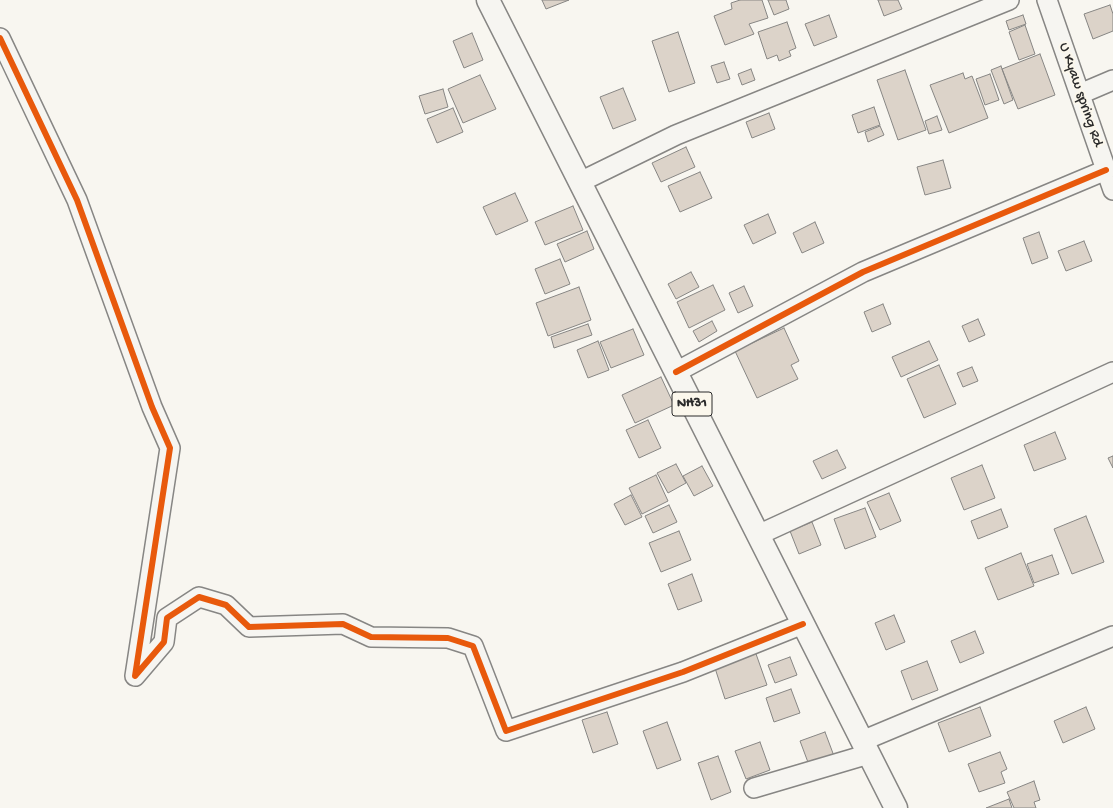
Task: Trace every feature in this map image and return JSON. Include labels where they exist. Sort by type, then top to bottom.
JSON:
[{"type":"highway","name":"NH31","points":[[488,0],[896,808]]},
{"type":"street","points":[[580,182],[676,135],[1009,0]]},
{"type":"street","name":"U Kyaw spring Rd","points":[[1047,0],[1113,190]]},
{"type":"street","points":[[0,38],[77,200],[152,408],[170,448],[135,676],[164,642],[167,618],[199,598],[226,605],[249,627],[343,624],[371,637],[448,638],[473,646],[506,732],[683,672],[803,624]]},
{"type":"street","points":[[1080,94],[1113,80]]},
{"type":"street","points":[[676,372],[862,272],[1106,170]]},
{"type":"street","points":[[758,534],[1113,372]]},
{"type":"street","points":[[754,788],[866,747],[1113,636]]},
{"type":"building","points":[[542,0],[569,0],[546,9]]},
{"type":"building","points":[[740,0],[762,0],[768,18],[749,24],[754,34],[725,45],[714,16],[732,9],[731,3]]},
{"type":"building","points":[[768,0],[786,0],[789,9],[774,15]]},
{"type":"building","points":[[878,0],[898,0],[902,9],[884,16]]},
{"type":"building","points":[[1110,5],[1113,14],[1113,31],[1093,39],[1084,14]]},
{"type":"building","points":[[829,15],[837,37],[814,46],[805,24]]},
{"type":"building","points":[[1023,15],[1026,24],[1009,30],[1006,21]]},
{"type":"building","points":[[787,22],[796,48],[789,51],[791,56],[779,61],[777,55],[767,59],[758,32]]},
{"type":"building","points":[[1025,25],[1035,54],[1019,60],[1009,32]]},
{"type":"building","points":[[678,32],[695,83],[669,92],[652,41]]},
{"type":"building","points":[[472,33],[483,60],[464,68],[453,41]]},
{"type":"building","points":[[1040,54],[1055,95],[1018,109],[1002,69]]},
{"type":"building","points":[[724,62],[730,79],[717,83],[711,66]]},
{"type":"building","points":[[1001,66],[1013,100],[1004,104],[991,70]]},
{"type":"building","points":[[751,69],[755,80],[742,85],[738,74]]},
{"type":"building","points":[[905,70],[926,130],[898,140],[877,80]]},
{"type":"building","points":[[963,73],[965,79],[972,76],[988,118],[949,133],[930,85]]},
{"type":"building","points":[[990,74],[999,100],[985,105],[976,79]]},
{"type":"building","points":[[480,75],[496,109],[463,123],[448,89]]},
{"type":"building","points":[[623,88],[636,120],[613,129],[600,97]]},
{"type":"building","points":[[443,89],[448,107],[425,114],[419,96]]},
{"type":"building","points":[[874,107],[880,125],[858,133],[852,115]]},
{"type":"building","points":[[453,108],[463,132],[437,143],[427,119]]},
{"type":"building","points":[[769,113],[775,129],[752,138],[746,122]]},
{"type":"building","points":[[937,116],[942,130],[929,134],[925,121]]},
{"type":"building","points":[[880,126],[884,135],[868,142],[865,132]]},
{"type":"building","points":[[686,147],[695,167],[661,182],[652,163]]},
{"type":"building","points":[[943,160],[951,188],[925,195],[917,167]]},
{"type":"building","points":[[700,172],[712,198],[680,212],[668,186]]},
{"type":"building","points":[[515,193],[528,221],[496,235],[483,207]]},
{"type":"building","points":[[573,206],[583,230],[545,245],[535,222]]},
{"type":"building","points":[[768,214],[776,233],[753,244],[744,225]]},
{"type":"building","points":[[815,222],[824,243],[802,253],[793,233]]},
{"type":"building","points":[[587,231],[594,249],[565,262],[557,244]]},
{"type":"building","points":[[1039,232],[1048,258],[1032,264],[1023,238]]},
{"type":"building","points":[[1084,241],[1092,261],[1066,271],[1058,251]]},
{"type":"building","points":[[560,259],[570,284],[545,294],[535,269]]},
{"type":"building","points":[[691,272],[699,287],[676,299],[668,284]]},
{"type":"building","points":[[713,285],[725,310],[689,328],[677,302]]},
{"type":"building","points":[[744,286],[753,306],[738,313],[729,293]]},
{"type":"building","points":[[579,287],[591,320],[548,336],[536,303]]},
{"type":"building","points":[[883,304],[891,324],[872,332],[864,312]]},
{"type":"building","points":[[978,319],[985,335],[969,342],[962,326]]},
{"type":"building","points":[[712,321],[717,331],[699,342],[693,331]]},
{"type":"building","points":[[588,324],[592,335],[554,348],[551,337]]},
{"type":"building","points":[[784,328],[799,361],[791,365],[798,379],[757,398],[735,351]]},
{"type":"building","points":[[633,329],[644,355],[611,368],[600,342]]},
{"type":"building","points":[[598,341],[609,370],[588,378],[577,350]]},
{"type":"building","points":[[929,341],[938,360],[901,377],[892,357]]},
{"type":"building","points":[[939,365],[956,404],[924,418],[907,379]]},
{"type":"building","points":[[972,367],[978,381],[963,387],[957,373]]},
{"type":"building","points":[[661,377],[674,405],[635,423],[622,395]]},
{"type":"building","points":[[648,420],[661,448],[639,458],[626,430]]},
{"type":"building","points":[[1055,432],[1066,459],[1034,471],[1024,445]]},
{"type":"building","points":[[837,450],[846,468],[822,479],[813,461]]},
{"type":"building","points":[[1113,456],[1113,468],[1108,458]]},
{"type":"building","points":[[676,464],[686,483],[668,493],[657,473]]},
{"type":"building","points":[[982,465],[995,498],[964,510],[951,478]]},
{"type":"building","points":[[702,466],[713,486],[694,496],[683,476]]},
{"type":"building","points":[[656,475],[668,501],[642,514],[629,488]]},
{"type":"building","points":[[889,493],[901,521],[880,530],[867,502]]},
{"type":"building","points":[[631,495],[642,517],[625,525],[614,504]]},
{"type":"building","points":[[669,505],[677,522],[653,533],[645,516]]},
{"type":"building","points":[[865,508],[876,537],[845,549],[834,519]]},
{"type":"building","points":[[1001,509],[1008,527],[978,539],[971,521]]},
{"type":"building","points":[[1086,516],[1104,562],[1072,574],[1054,529]]},
{"type":"building","points":[[812,522],[821,545],[799,554],[790,531]]},
{"type":"building","points":[[679,531],[691,560],[661,572],[649,543]]},
{"type":"building","points":[[1021,553],[1034,586],[998,600],[985,568]]},
{"type":"building","points":[[1052,555],[1059,574],[1034,583],[1027,564]]},
{"type":"building","points":[[692,574],[702,601],[678,610],[668,584]]},
{"type":"building","points":[[894,615],[905,642],[886,650],[875,623]]},
{"type":"building","points":[[975,631],[984,653],[960,663],[951,641]]},
{"type":"building","points":[[755,651],[767,685],[725,699],[714,665]]},
{"type":"building","points":[[790,657],[797,675],[775,683],[768,665]]},
{"type":"building","points":[[927,661],[938,690],[912,700],[901,671]]},
{"type":"building","points":[[791,689],[800,713],[774,722],[766,698]]},
{"type":"building","points":[[980,707],[991,736],[949,752],[938,723]]},
{"type":"building","points":[[1086,707],[1095,729],[1063,743],[1054,721]]},
{"type":"building","points":[[607,712],[618,744],[593,753],[582,720]]},
{"type":"building","points":[[667,722],[681,760],[657,769],[643,731]]},
{"type":"building","points":[[825,732],[834,756],[809,765],[800,741]]},
{"type":"building","points":[[760,742],[770,770],[746,779],[735,751]]},
{"type":"building","points":[[1000,752],[1007,769],[1001,772],[1005,783],[979,792],[968,764]]},
{"type":"building","points":[[718,756],[731,792],[711,800],[698,763]]},
{"type":"building","points":[[1034,781],[1040,800],[1034,802],[1036,808],[1014,808],[1007,792]]},
{"type":"building","points":[[1009,799],[1012,808],[986,808]]},
{"type":"cycle path","points":[[0,38],[77,200],[152,407],[170,448],[135,676],[164,642],[167,618],[199,597],[226,605],[249,627],[343,624],[371,637],[448,638],[473,646],[506,731],[683,672],[803,624]]},
{"type":"cycle path","points":[[676,372],[863,272],[1106,170]]}]
